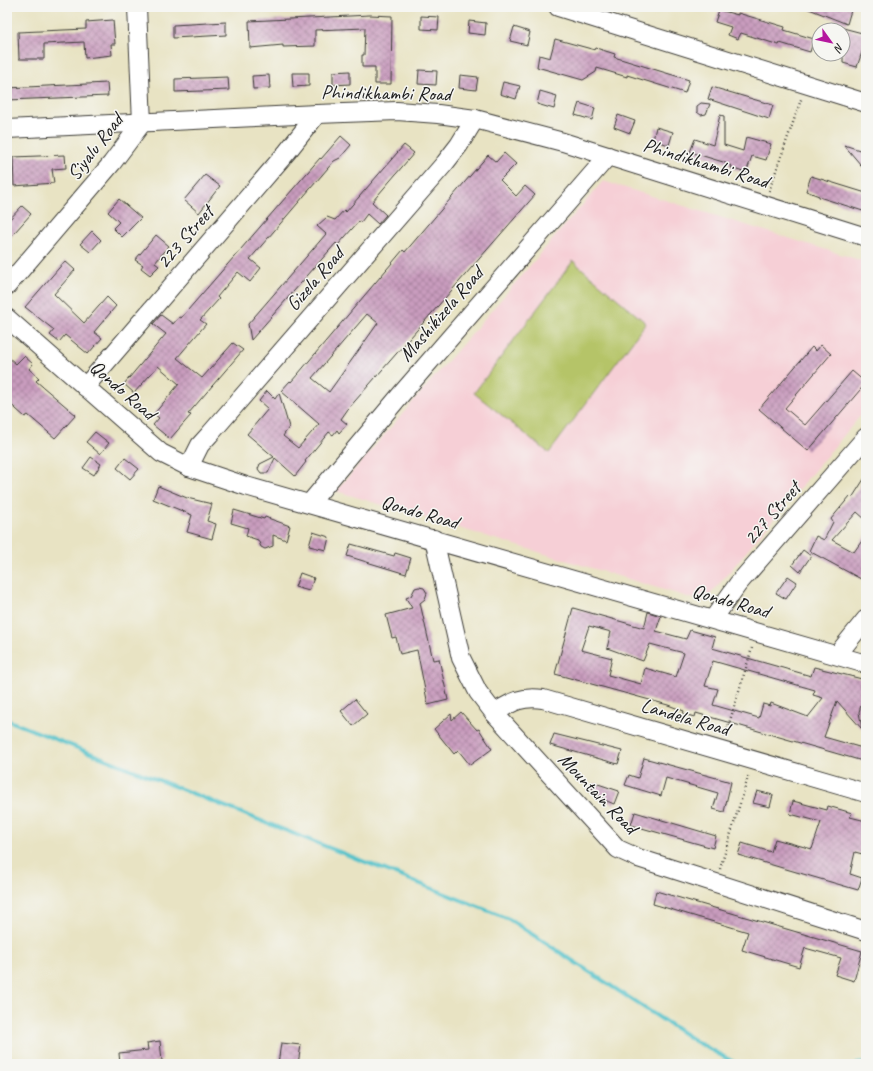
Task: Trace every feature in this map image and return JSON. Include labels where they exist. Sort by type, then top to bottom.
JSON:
[{"type":"street","name":"Siyalu Road","points":[[7,286],[112,163],[142,123],[137,7]]},
{"type":"street","points":[[558,7],[866,103]]},
{"type":"street","name":"Phindikhambi Road","points":[[7,129],[398,111],[438,114],[475,119],[528,132],[866,237]]},
{"type":"street","name":"223 Street","points":[[85,387],[288,152],[316,114]]},
{"type":"street","name":"Gizela Road","points":[[189,467],[200,445],[445,163],[475,119]]},
{"type":"street","name":"Mashikizela Road","points":[[310,503],[403,392],[608,156]]},
{"type":"street","name":"Qondo Road","points":[[7,318],[161,453],[189,467],[246,486],[310,503],[866,664]]},
{"type":"street","name":"227 Street","points":[[713,619],[738,584],[866,437]]},
{"type":"street","name":"Mountain Road","points":[[434,539],[461,658],[468,675],[478,692],[494,712],[618,850],[638,858],[866,931]]},
{"type":"street","points":[[837,655],[866,619]]},
{"type":"street","name":"Landela Road","points":[[494,712],[513,701],[524,698],[543,699],[866,793]]},
{"type":"path","points":[[765,205],[807,84]]},
{"type":"path","points":[[725,740],[751,650]]},
{"type":"path","points":[[716,882],[748,775]]},
{"type":"shaded area","points":[[603,181],[866,262],[866,409],[704,602],[336,491]]},
{"type":"green space","points":[[573,261],[646,323],[549,453],[474,393]]},
{"type":"building","points":[[804,7],[852,7],[848,22],[842,22]]},
{"type":"building","points":[[719,10],[738,15],[738,13],[785,27],[784,30],[811,38],[811,49],[810,52],[780,43],[779,45],[741,33],[738,39],[728,35],[731,27],[715,22]]},
{"type":"building","points":[[370,15],[392,16],[391,84],[375,84],[375,67],[362,67],[365,28],[315,30],[315,46],[283,47],[283,45],[250,48],[249,21]]},
{"type":"building","points":[[421,16],[439,17],[438,30],[421,29]]},
{"type":"building","points":[[113,20],[115,44],[111,44],[112,55],[85,58],[84,42],[44,44],[44,59],[19,59],[18,32],[86,29],[86,22]]},
{"type":"building","points":[[469,21],[486,23],[485,35],[468,33]]},
{"type":"building","points":[[226,22],[226,35],[173,38],[173,25]]},
{"type":"building","points":[[514,27],[530,32],[527,45],[510,41]]},
{"type":"building","points":[[851,30],[866,34],[866,40],[857,67],[843,63],[851,62]]},
{"type":"building","points":[[555,39],[595,50],[596,48],[615,54],[614,57],[689,80],[685,93],[627,75],[627,77],[597,68],[596,72],[583,80],[537,67],[539,55],[550,58]]},
{"type":"building","points":[[419,70],[437,71],[436,85],[418,84]]},
{"type":"building","points":[[350,71],[350,84],[333,85],[333,72]]},
{"type":"building","points":[[292,73],[309,73],[309,86],[293,87]]},
{"type":"building","points":[[269,75],[270,88],[253,89],[252,76]]},
{"type":"building","points":[[460,75],[478,77],[476,90],[459,88]]},
{"type":"building","points":[[228,77],[229,90],[175,92],[175,79]]},
{"type":"building","points":[[503,82],[520,86],[516,99],[500,94]]},
{"type":"building","points":[[107,83],[108,96],[7,100],[7,88]]},
{"type":"building","points":[[712,87],[773,105],[769,119],[708,99]]},
{"type":"building","points":[[540,91],[557,96],[554,109],[537,104]]},
{"type":"building","points":[[579,103],[595,108],[592,120],[575,115]]},
{"type":"building","points":[[701,103],[710,104],[706,114],[701,115],[697,112],[697,106]]},
{"type":"building","points":[[618,115],[635,121],[630,133],[614,127]]},
{"type":"building","points":[[720,115],[724,116],[724,145],[743,151],[746,137],[771,144],[766,160],[752,156],[746,173],[731,168],[732,166],[723,162],[690,152],[695,139],[713,145]]},
{"type":"building","points":[[656,127],[673,132],[669,145],[653,140]]},
{"type":"building","points":[[341,136],[351,145],[340,158],[334,161],[250,259],[261,268],[250,282],[238,272],[217,297],[219,299],[200,320],[206,324],[177,358],[202,378],[233,343],[243,350],[188,414],[191,415],[170,439],[153,425],[159,418],[154,414],[179,384],[158,366],[134,393],[124,384],[166,334],[153,324],[161,315],[173,324],[179,317],[181,318],[320,158],[321,159]]},
{"type":"building","points":[[404,145],[414,153],[372,202],[386,215],[378,224],[367,214],[361,222],[359,221],[338,245],[336,243],[251,340],[248,324],[326,234],[317,226],[327,217],[335,220],[344,210],[346,212]]},
{"type":"building","points":[[844,145],[866,152],[866,171]]},
{"type":"building","points":[[504,153],[516,164],[500,180],[516,196],[525,186],[535,195],[348,409],[341,419],[347,424],[339,433],[337,430],[333,435],[329,432],[305,461],[306,462],[295,476],[275,458],[268,473],[261,473],[258,469],[260,464],[274,457],[247,434],[268,409],[259,401],[267,391],[275,399],[279,393],[289,427],[283,436],[298,448],[319,424],[281,391],[290,381],[291,382],[403,250],[405,252],[488,155],[496,162]],"holes":[[[367,314],[378,323],[329,392],[312,378]]]},
{"type":"building","points":[[65,155],[66,168],[52,169],[54,183],[14,186],[13,157]]},
{"type":"building","points":[[205,175],[220,186],[199,213],[184,200]]},
{"type":"building","points":[[811,176],[866,193],[866,212],[819,197],[806,191]]},
{"type":"building","points":[[119,199],[141,218],[122,237],[113,228],[119,222],[108,212]]},
{"type":"building","points":[[22,206],[31,214],[7,241],[7,222]]},
{"type":"building","points":[[92,231],[101,240],[90,252],[80,244]]},
{"type":"building","points":[[156,235],[169,246],[155,263],[159,266],[150,275],[141,268],[143,265],[135,260]]},
{"type":"building","points":[[65,261],[75,270],[54,294],[84,323],[107,297],[116,306],[94,332],[102,338],[88,354],[65,335],[59,342],[50,335],[54,330],[25,307]]},
{"type":"building","points":[[821,345],[831,354],[785,408],[805,425],[852,371],[866,383],[808,451],[759,409],[812,347],[816,351]]},
{"type":"building","points":[[7,356],[16,364],[24,356],[33,364],[29,369],[39,378],[36,381],[76,415],[55,438],[28,415],[25,417],[7,401]]},
{"type":"building","points":[[95,432],[109,443],[100,454],[86,442]]},
{"type":"building","points":[[91,457],[101,464],[94,475],[83,468]]},
{"type":"building","points":[[125,458],[139,469],[130,479],[117,468]]},
{"type":"building","points":[[866,476],[866,520],[857,512],[832,540],[854,552],[866,535],[866,570],[861,579],[809,551],[816,536],[824,540],[833,522],[831,519],[850,496],[852,498]]},
{"type":"building","points":[[158,486],[187,498],[212,504],[207,521],[216,524],[212,539],[187,532],[192,515],[153,499]]},
{"type":"building","points":[[234,510],[264,519],[265,517],[290,526],[286,540],[273,535],[273,546],[265,549],[261,547],[258,540],[246,536],[248,528],[231,523]]},
{"type":"building","points":[[313,532],[329,537],[326,550],[309,546]]},
{"type":"building","points":[[351,544],[394,556],[395,553],[411,558],[406,574],[347,556]]},
{"type":"building","points":[[803,550],[811,556],[800,572],[792,565]]},
{"type":"building","points":[[300,573],[314,578],[309,591],[295,587]]},
{"type":"building","points":[[788,576],[797,582],[786,599],[776,593]]},
{"type":"building","points":[[415,588],[424,588],[427,593],[425,599],[420,603],[433,660],[439,659],[448,700],[428,705],[417,650],[400,654],[396,637],[392,638],[386,615],[412,608],[406,598],[411,596]]},
{"type":"building","points":[[573,608],[644,628],[648,612],[661,616],[656,631],[686,639],[690,630],[715,637],[712,648],[811,676],[814,667],[866,680],[866,688],[859,712],[862,729],[837,701],[824,737],[866,749],[866,762],[696,713],[695,717],[683,714],[684,711],[668,705],[555,674]],"holes":[[[589,626],[611,632],[607,648],[643,661],[650,644],[684,653],[676,677],[645,668],[641,684],[608,675],[612,658],[581,650]],[[713,661],[815,690],[813,695],[823,698],[808,717],[771,703],[770,706],[763,704],[759,718],[713,705],[718,689],[705,686]]]},
{"type":"building","points":[[355,699],[367,714],[353,726],[341,711]]},
{"type":"building","points":[[461,712],[477,730],[479,729],[492,749],[470,765],[458,750],[454,754],[434,729],[451,714],[452,720]]},
{"type":"building","points":[[554,734],[622,751],[618,764],[550,745]]},
{"type":"building","points":[[644,758],[731,782],[724,812],[713,809],[718,793],[666,778],[661,796],[625,785],[629,775],[638,778]]},
{"type":"building","points":[[595,783],[619,791],[614,804],[591,792]]},
{"type":"building","points":[[757,791],[773,795],[770,807],[753,803]]},
{"type":"building","points":[[793,801],[827,810],[828,806],[852,813],[850,817],[866,821],[866,855],[855,852],[850,874],[862,878],[858,890],[738,855],[742,843],[771,852],[775,839],[812,849],[821,822],[790,814]]},
{"type":"building","points":[[635,812],[716,836],[713,848],[631,825]]},
{"type":"building","points":[[656,891],[862,951],[854,981],[835,975],[841,958],[805,948],[799,967],[742,950],[748,932],[653,904]]},
{"type":"building","points":[[160,1041],[162,1061],[153,1062],[153,1064],[120,1064],[119,1053],[148,1050],[147,1043]]},
{"type":"building","points":[[281,1043],[301,1045],[298,1064],[278,1064]]},
{"type":"waterway","points":[[7,720],[509,919],[695,1041],[737,1064]]},
{"type":"waterway","points":[[857,1064],[866,1063]]}]
